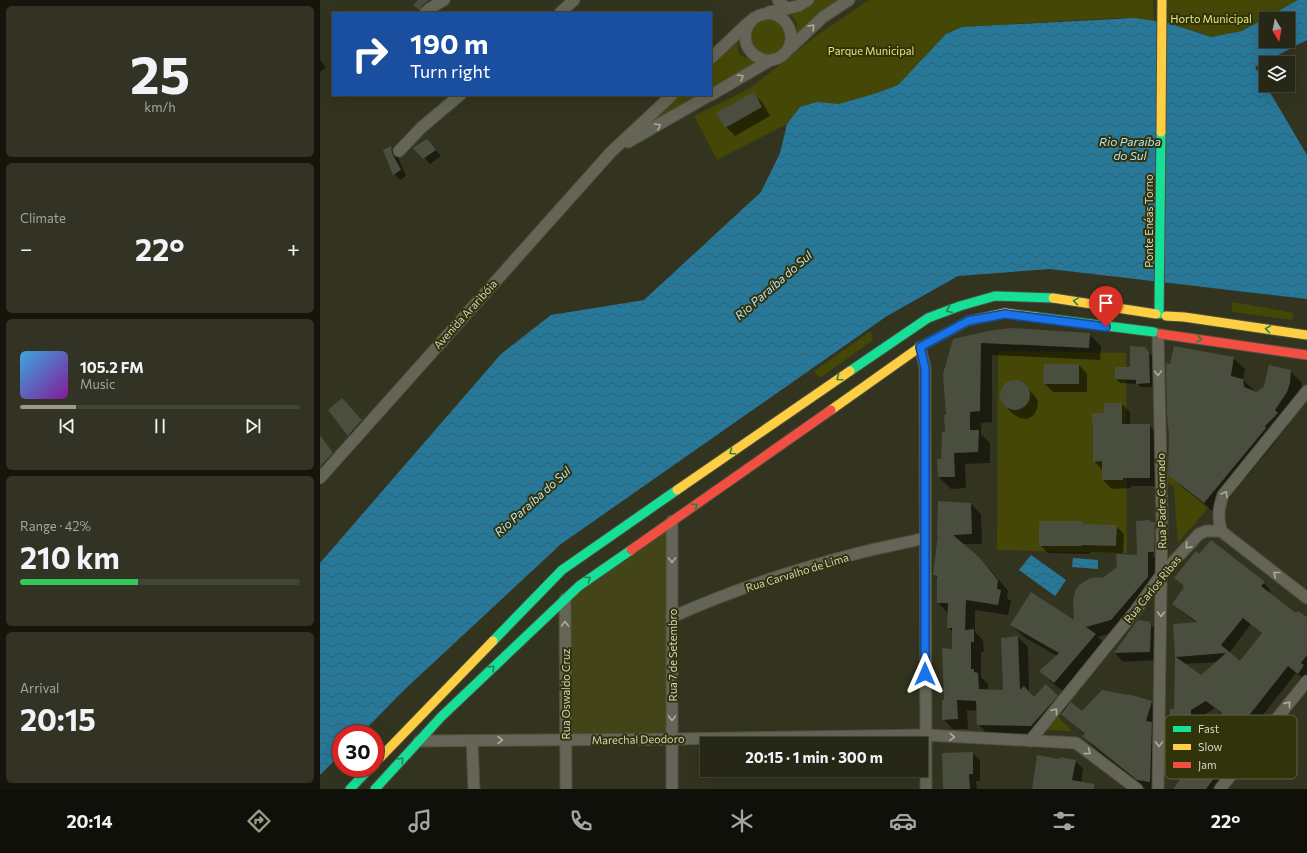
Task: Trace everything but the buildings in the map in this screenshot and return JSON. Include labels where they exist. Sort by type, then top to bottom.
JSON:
[{"type":"main road","name":"Ponte Enéas Torno","points":[[1160,315],[1162,0]]},
{"type":"main road","points":[[384,754],[562,570],[928,318],[960,306],[995,296],[1059,298],[1160,315],[1184,317],[1307,335]]},
{"type":"main road","points":[[375,789],[441,717],[579,586],[920,347],[968,321],[1005,314],[1158,333],[1307,354]]},
{"type":"main road","points":[[1160,315],[1169,321],[1168,328],[1164,333],[1158,333],[1150,328],[1149,321],[1151,318],[1160,315]]},
{"type":"main road","points":[[350,789],[361,777]]},
{"type":"street","points":[[426,12],[444,0]]},
{"type":"street","points":[[561,12],[574,0]]},
{"type":"street","points":[[778,0],[787,9]]},
{"type":"street","points":[[808,0],[798,6],[758,16],[750,22],[745,33],[746,45],[749,50],[759,58],[771,60],[778,58],[823,17],[849,0]]},
{"type":"street","points":[[712,57],[741,29],[758,16],[772,14],[781,17],[788,25],[790,30],[790,45],[784,54]]},
{"type":"street","name":"Avenida Araribóia","points":[[712,94],[771,60]]},
{"type":"street","points":[[399,151],[422,127],[459,96]]},
{"type":"street","name":"Avenida Araribóia","points":[[320,478],[611,152],[671,96]]},
{"type":"street","name":"Avenida Araribóia","points":[[611,152],[709,96]]},
{"type":"street","name":"Rua Padre Conrado","points":[[1158,333],[1162,518],[1158,789]]},
{"type":"street","points":[[920,347],[925,368],[926,789]]},
{"type":"street","points":[[1307,391],[1223,495],[1219,508],[1218,519],[1221,532],[1307,598]]},
{"type":"street","name":"Rua 7 de Setembro","points":[[672,521],[672,789]]},
{"type":"street","name":"Rua Carlos Ribas","points":[[1027,741],[1136,610],[1161,575],[1199,534],[1206,530],[1221,532]]},
{"type":"street","name":"Rua Carvalho de Lima","points":[[672,617],[708,601],[782,575],[852,555],[925,538]]},
{"type":"street","name":"Rua Oswaldo Cruz","points":[[565,599],[566,789]]},
{"type":"street","points":[[1280,715],[1307,681]]},
{"type":"street","name":"Marechal Deodoro","points":[[419,741],[926,735],[1076,744],[1137,789]]},
{"type":"street","points":[[472,741],[474,789]]},
{"type":"street","points":[[1220,789],[1228,779]]},
{"type":"shaded area","points":[[669,529],[669,736],[569,736],[569,600]]},
{"type":"green space","points":[[812,0],[845,0],[796,38],[797,23],[791,15],[781,11]]},
{"type":"green space","name":"Parque Municipal","points":[[869,0],[1153,0],[1154,21],[1135,18],[1116,18],[962,27],[946,34],[898,85],[839,104],[817,102],[800,107],[787,124],[717,160],[694,116],[749,89],[813,38]]},
{"type":"green space","name":"Horto Municipal","points":[[1168,0],[1298,0],[1276,12],[1259,12],[1259,22],[1242,31],[1211,37],[1168,23]]},
{"type":"green space","points":[[759,19],[778,20],[788,36],[784,48],[774,55],[761,55],[751,47],[750,28]]},
{"type":"green space","points":[[739,34],[738,51],[740,54],[746,58],[758,61],[712,88],[712,61]]},
{"type":"green space","points":[[676,96],[698,96],[642,129]]},
{"type":"green space","points":[[1232,302],[1294,313],[1292,320],[1232,312]]},
{"type":"green space","points":[[871,331],[873,340],[820,378],[814,371]]},
{"type":"green space","points":[[998,351],[1126,353],[1127,553],[997,550]]},
{"type":"green space","points":[[1167,474],[1209,507],[1178,543],[1174,487],[1167,482]]},
{"type":"green space","points":[[1056,715],[1072,731],[1043,730]]},
{"type":"water","name":"Rio Paraíba do Sul","points":[[1298,0],[1307,0],[1307,40],[1295,46],[1295,12],[1276,12]]},
{"type":"water","name":"Rio Paraíba do Sul","points":[[1135,18],[1168,23],[1211,37],[1242,31],[1259,22],[1259,48],[1292,48],[1276,56],[1259,56],[1259,65],[1255,67],[1259,74],[1259,92],[1270,92],[1307,155],[1307,299],[1050,269],[958,276],[887,316],[561,544],[403,691],[370,725],[332,725],[332,763],[320,775],[320,563],[501,354],[551,315],[644,300],[761,192],[780,153],[787,124],[800,107],[817,102],[839,104],[898,85],[946,34],[962,27]]},
{"type":"water","points":[[1031,555],[1066,580],[1055,596],[1019,570]]},
{"type":"water","points":[[1073,558],[1098,560],[1098,569],[1072,567]]},
{"type":"traffic: fast","points":[[1159,314],[1161,132]]},
{"type":"traffic: fast","points":[[850,371],[928,318],[960,306],[995,296],[1053,298]]},
{"type":"traffic: fast","points":[[1036,317],[1154,332]]},
{"type":"traffic: fast","points":[[493,641],[562,570],[677,490]]},
{"type":"traffic: fast","points":[[375,789],[441,717],[579,586],[631,550]]},
{"type":"traffic: fast","points":[[350,789],[361,777]]},
{"type":"traffic: slow","points":[[1161,132],[1162,0]]},
{"type":"traffic: slow","points":[[1053,298],[1156,314]]},
{"type":"traffic: slow","points":[[831,410],[920,347],[968,321],[1005,313],[1036,317]]},
{"type":"traffic: slow","points":[[1166,316],[1184,317],[1307,335]]},
{"type":"traffic: slow","points":[[677,490],[850,371]]},
{"type":"traffic: slow","points":[[384,754],[493,641]]},
{"type":"traffic: jam","points":[[1161,334],[1307,355]]},
{"type":"traffic: jam","points":[[631,550],[831,410]]},
{"type":"route","points":[[925,674],[925,368],[920,347],[968,321],[1005,314],[1106,327]]}]
